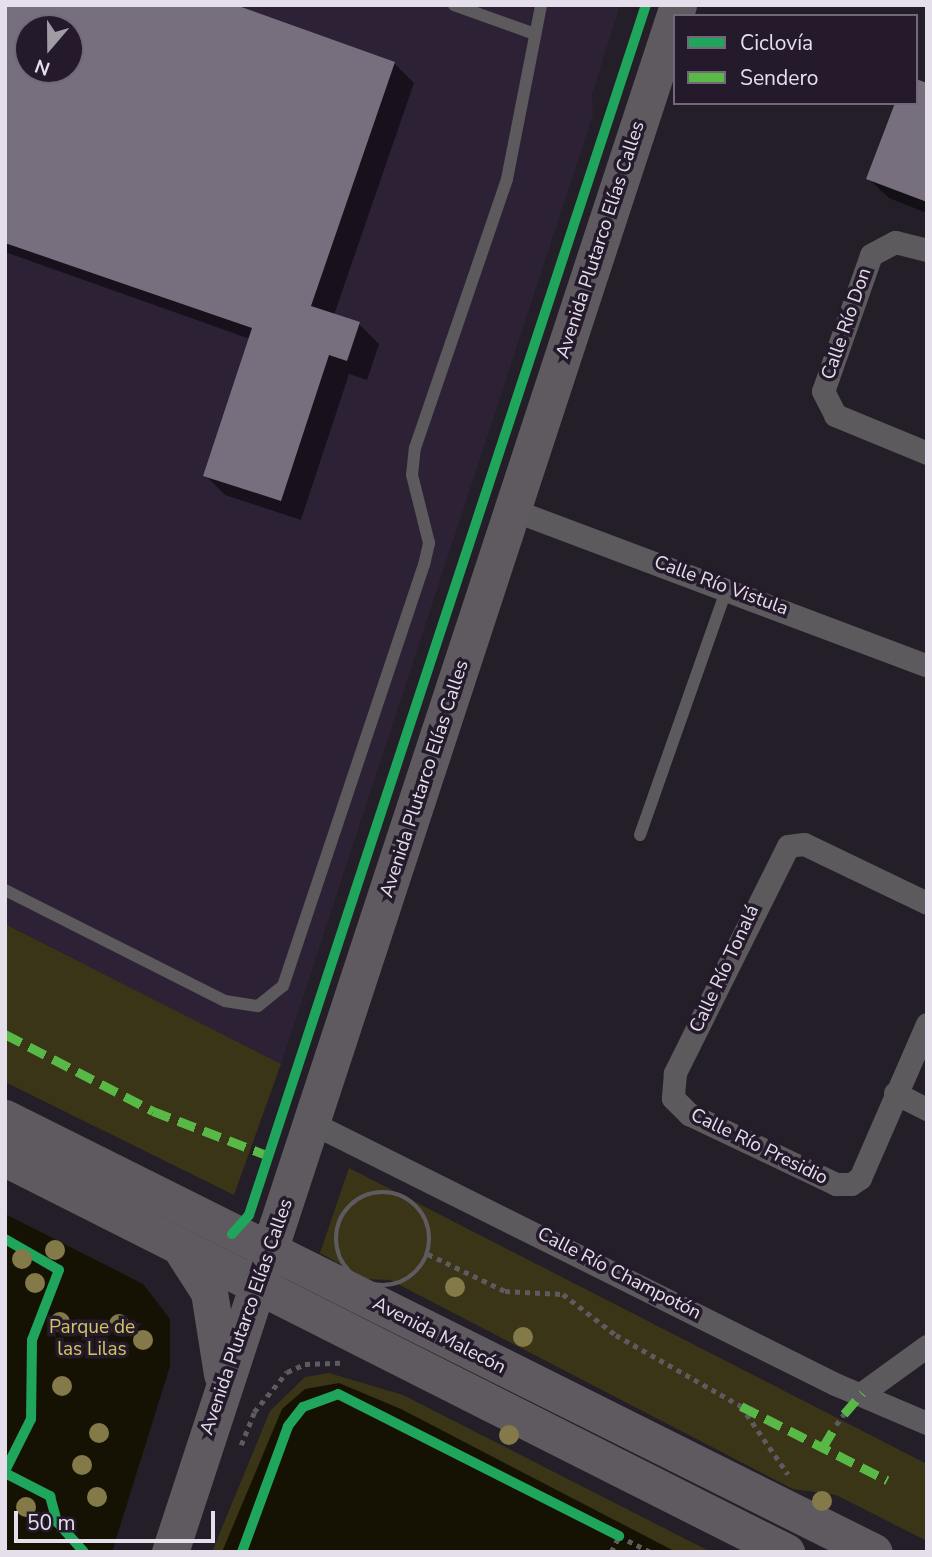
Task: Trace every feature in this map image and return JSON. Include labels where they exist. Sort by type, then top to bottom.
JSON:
[{"type":"main road","name":"Avenida Plutarco Elías Calles","points":[[170,1552],[673,20]]},
{"type":"main road","name":"Avenida Malecón","points":[[5,1118],[265,1269],[786,1552]]},
{"type":"main road","name":"Avenida Malecón","points":[[5,1158],[179,1246],[265,1269],[874,1552]]},
{"type":"main road","points":[[179,1246],[209,1292],[222,1352],[222,1387]]},
{"type":"street","name":"Calle Río Don","points":[[918,246],[883,246],[871,255],[823,391],[835,415],[927,453]]},
{"type":"street","name":"Calle Río Vistula","points":[[513,510],[727,586],[927,666]]},
{"type":"street","name":"Calle Río Tonalá","points":[[673,1098],[675,1073],[788,846],[804,844],[927,903]]},
{"type":"street","points":[[927,1024],[895,1093],[927,1109]]},
{"type":"street","name":"Calle Río Presidio","points":[[673,1098],[689,1114],[836,1184],[851,1184],[860,1178],[895,1093]]},
{"type":"street","name":"Calle Río Champotón","points":[[312,1123],[927,1423]]},
{"type":"street","points":[[862,1393],[927,1346]]},
{"type":"lane","points":[[454,5],[532,33]]},
{"type":"lane","points":[[5,890],[225,1001],[258,1006],[283,986],[424,565],[429,543],[412,475],[415,448],[507,179],[532,33],[541,5]]},
{"type":"lane","points":[[640,835],[727,586]]},
{"type":"path","points":[[386,1192],[402,1197],[427,1220],[428,1254],[400,1283],[370,1284],[343,1263],[336,1230],[354,1201],[386,1192]]},
{"type":"path","points":[[5,1239],[59,1270],[32,1340],[31,1419],[5,1472],[50,1496],[57,1522],[84,1552]]},
{"type":"path","points":[[428,1254],[505,1291],[562,1294],[616,1335],[741,1406],[792,1479]]},
{"type":"path","points":[[238,1452],[254,1412],[287,1372],[305,1364],[351,1366]]},
{"type":"path","points":[[242,1552],[288,1426],[303,1407],[338,1394],[651,1552]]},
{"type":"path","points":[[836,1425],[844,1414]]},
{"type":"path","points":[[611,1552],[619,1536]]},
{"type":"shaded area","points":[[5,5],[620,5],[592,95],[593,115],[281,1064],[5,924]]},
{"type":"shaded area","points":[[5,924],[281,1064],[234,1195],[5,1082]]},
{"type":"shaded area","points":[[349,1168],[927,1464],[927,1541],[836,1495],[793,1489],[390,1280],[367,1279],[320,1253]]},
{"type":"shaded area","name":"Parque de las Lilas","points":[[5,1214],[143,1284],[170,1319],[170,1366],[112,1552],[5,1552]]},
{"type":"shaded area","points":[[329,1373],[403,1395],[711,1552],[212,1552],[270,1411],[305,1377]]},
{"type":"shaded area","points":[[339,1383],[401,1409],[676,1552],[222,1552],[282,1409],[305,1389]]},
{"type":"building","points":[[5,5],[236,5],[395,62],[311,306],[360,322],[347,361],[329,355],[281,501],[203,476],[252,328],[5,243]]},
{"type":"building","points":[[918,80],[927,83],[927,202],[866,179],[894,105],[918,105]]},
{"type":"marked path","points":[[5,1034],[153,1111],[269,1156]]},
{"type":"marked path","points":[[844,1414],[862,1393]]},
{"type":"marked path","points":[[741,1406],[887,1480]]},
{"type":"marked path","points":[[823,1447],[836,1425]]},
{"type":"cycle path","points":[[232,1234],[249,1215],[646,5]]},
{"type":"cycle path","points":[[5,1239],[59,1270],[32,1340],[31,1419],[5,1471]]},
{"type":"cycle path","points":[[242,1552],[288,1426],[303,1407],[338,1394],[619,1536]]},
{"type":"cycle path","points":[[5,1473],[50,1496],[57,1522],[84,1552]]}]
